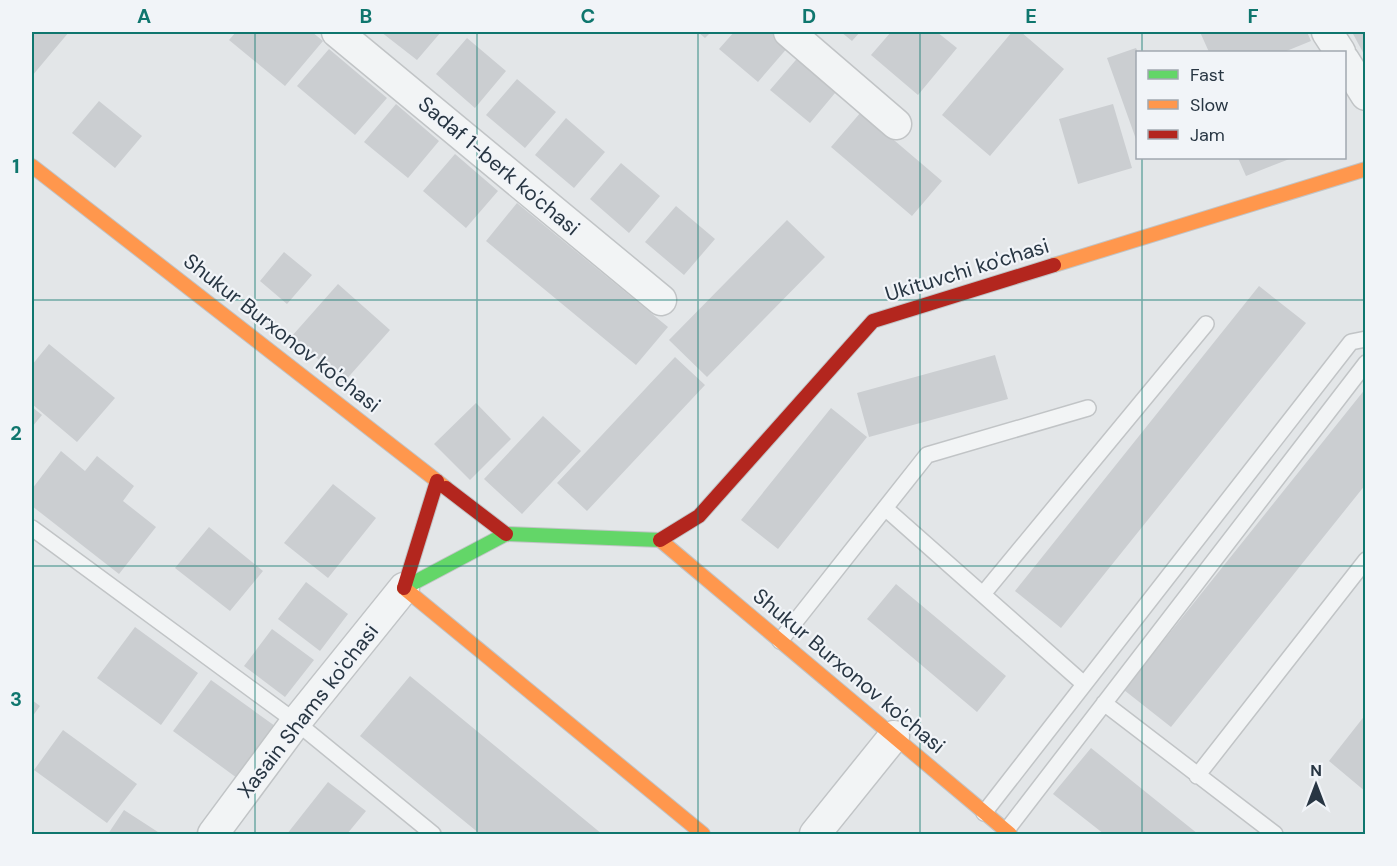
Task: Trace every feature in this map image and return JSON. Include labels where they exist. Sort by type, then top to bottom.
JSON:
[{"type":"street","name":"Sadaf 1-berk ko'chasi","points":[[338,32],[661,300]]},
{"type":"street","points":[[789,32],[896,124]]},
{"type":"street","points":[[1327,32],[1339,51]]},
{"type":"street","points":[[1346,63],[1365,95]]},
{"type":"street","name":"Shukur Burxonov ko'chasi","points":[[32,166],[506,534]]},
{"type":"street","name":"Ukituvchi ko'chasi","points":[[660,540],[699,516],[873,321],[1365,169]]},
{"type":"street","points":[[404,588],[437,481]]},
{"type":"street","points":[[404,588],[506,534],[660,540]]},
{"type":"street","name":"Shukur Burxonov ko'chasi","points":[[660,540],[1008,833]]},
{"type":"street","points":[[404,588],[703,834]]},
{"type":"street","name":"Xasain Shams ko'chasi","points":[[213,834],[296,722],[404,588]]},
{"type":"street","points":[[815,834],[894,736]]},
{"type":"lane","points":[[983,594],[1206,324]]},
{"type":"lane","points":[[984,813],[1351,342],[1365,339]]},
{"type":"lane","points":[[1008,833],[1104,703],[1365,363]]},
{"type":"lane","points":[[780,641],[927,455],[1088,408]]},
{"type":"lane","points":[[885,508],[1084,684]]},
{"type":"lane","points":[[32,528],[296,722],[433,834]]},
{"type":"lane","points":[[1197,776],[1365,560]]},
{"type":"lane","points":[[1104,703],[1275,834]]},
{"type":"building","points":[[32,32],[69,32],[32,76]]},
{"type":"building","points":[[236,32],[312,32],[323,41],[285,86],[229,40]]},
{"type":"building","points":[[381,32],[441,32],[417,60]]},
{"type":"building","points":[[698,32],[711,32],[705,38]]},
{"type":"building","points":[[734,32],[772,32],[789,46],[758,82],[719,49]]},
{"type":"building","points":[[841,32],[860,32],[852,41]]},
{"type":"building","points":[[891,32],[937,32],[957,48],[918,95],[871,55]]},
{"type":"building","points":[[1012,32],[1021,32],[1064,69],[990,156],[942,115]]},
{"type":"building","points":[[1200,32],[1307,32],[1311,41],[1286,51],[1209,51]]},
{"type":"building","points":[[1352,32],[1366,32],[1366,58]]},
{"type":"building","points":[[467,38],[506,71],[475,108],[436,74]]},
{"type":"building","points":[[1136,48],[1138,51],[1136,139],[1107,58]]},
{"type":"building","points":[[329,49],[387,98],[355,135],[297,86]]},
{"type":"building","points":[[801,54],[840,87],[810,123],[770,90]]},
{"type":"building","points":[[517,79],[556,112],[525,148],[486,115]]},
{"type":"building","points":[[99,101],[142,136],[115,168],[72,133]]},
{"type":"building","points":[[396,104],[439,141],[408,178],[364,142]]},
{"type":"building","points":[[1113,104],[1132,168],[1078,184],[1059,119]]},
{"type":"building","points":[[861,112],[942,181],[912,216],[831,147]]},
{"type":"building","points":[[566,118],[605,152],[574,188],[535,155]]},
{"type":"building","points":[[455,154],[498,191],[466,228],[423,191]]},
{"type":"building","points":[[1238,159],[1289,159],[1246,176]]},
{"type":"building","points":[[621,163],[660,196],[629,233],[590,199]]},
{"type":"building","points":[[517,203],[668,327],[636,365],[486,241]]},
{"type":"building","points":[[676,206],[715,239],[684,275],[645,242]]},
{"type":"building","points":[[787,220],[825,257],[707,377],[669,340]]},
{"type":"building","points":[[284,252],[312,275],[287,304],[260,281]]},
{"type":"building","points":[[338,284],[390,330],[344,382],[292,336]]},
{"type":"building","points":[[1259,286],[1306,323],[1061,628],[1015,591]]},
{"type":"building","points":[[49,344],[115,398],[77,442],[32,404],[32,365]]},
{"type":"building","points":[[995,355],[1008,399],[869,437],[857,393]]},
{"type":"building","points":[[675,357],[705,385],[587,511],[557,483]]},
{"type":"building","points":[[1366,388],[1366,484],[1171,727],[1124,690]]},
{"type":"building","points":[[476,403],[511,439],[470,480],[434,444]]},
{"type":"building","points":[[32,407],[42,415],[32,427]]},
{"type":"building","points":[[831,408],[867,437],[778,549],[741,520]]},
{"type":"building","points":[[543,416],[581,451],[522,514],[484,479]]},
{"type":"building","points":[[61,451],[85,471],[97,456],[134,486],[123,501],[156,527],[119,574],[32,506],[32,489]]},
{"type":"building","points":[[333,484],[376,518],[328,578],[284,543]]},
{"type":"building","points":[[209,527],[263,571],[230,611],[175,568]]},
{"type":"building","points":[[306,582],[348,614],[320,651],[278,619]]},
{"type":"building","points":[[896,584],[1006,676],[977,712],[867,619]]},
{"type":"building","points":[[135,627],[198,673],[161,725],[97,678]]},
{"type":"building","points":[[272,629],[314,660],[285,697],[244,666]]},
{"type":"building","points":[[410,676],[602,834],[480,834],[360,736]]},
{"type":"building","points":[[211,680],[275,726],[237,778],[173,731]]},
{"type":"building","points":[[32,700],[40,706],[32,717]]},
{"type":"building","points":[[1366,714],[1366,792],[1329,761]]},
{"type":"building","points":[[63,730],[137,784],[107,823],[34,770]]},
{"type":"building","points":[[1091,748],[1198,834],[1104,834],[1053,794]]},
{"type":"building","points":[[328,782],[366,811],[347,834],[287,834]]},
{"type":"building","points":[[124,810],[161,834],[108,834]]},
{"type":"traffic: fast","points":[[404,588],[506,534],[660,540]]},
{"type":"traffic: slow","points":[[32,166],[446,488]]},
{"type":"traffic: slow","points":[[1054,265],[1366,169]]},
{"type":"traffic: slow","points":[[660,540],[1010,834]]},
{"type":"traffic: slow","points":[[404,588],[703,834]]},
{"type":"traffic: jam","points":[[660,540],[699,516],[873,321],[1054,265]]},
{"type":"traffic: jam","points":[[404,588],[437,481]]},
{"type":"traffic: jam","points":[[446,488],[506,534]]}]
